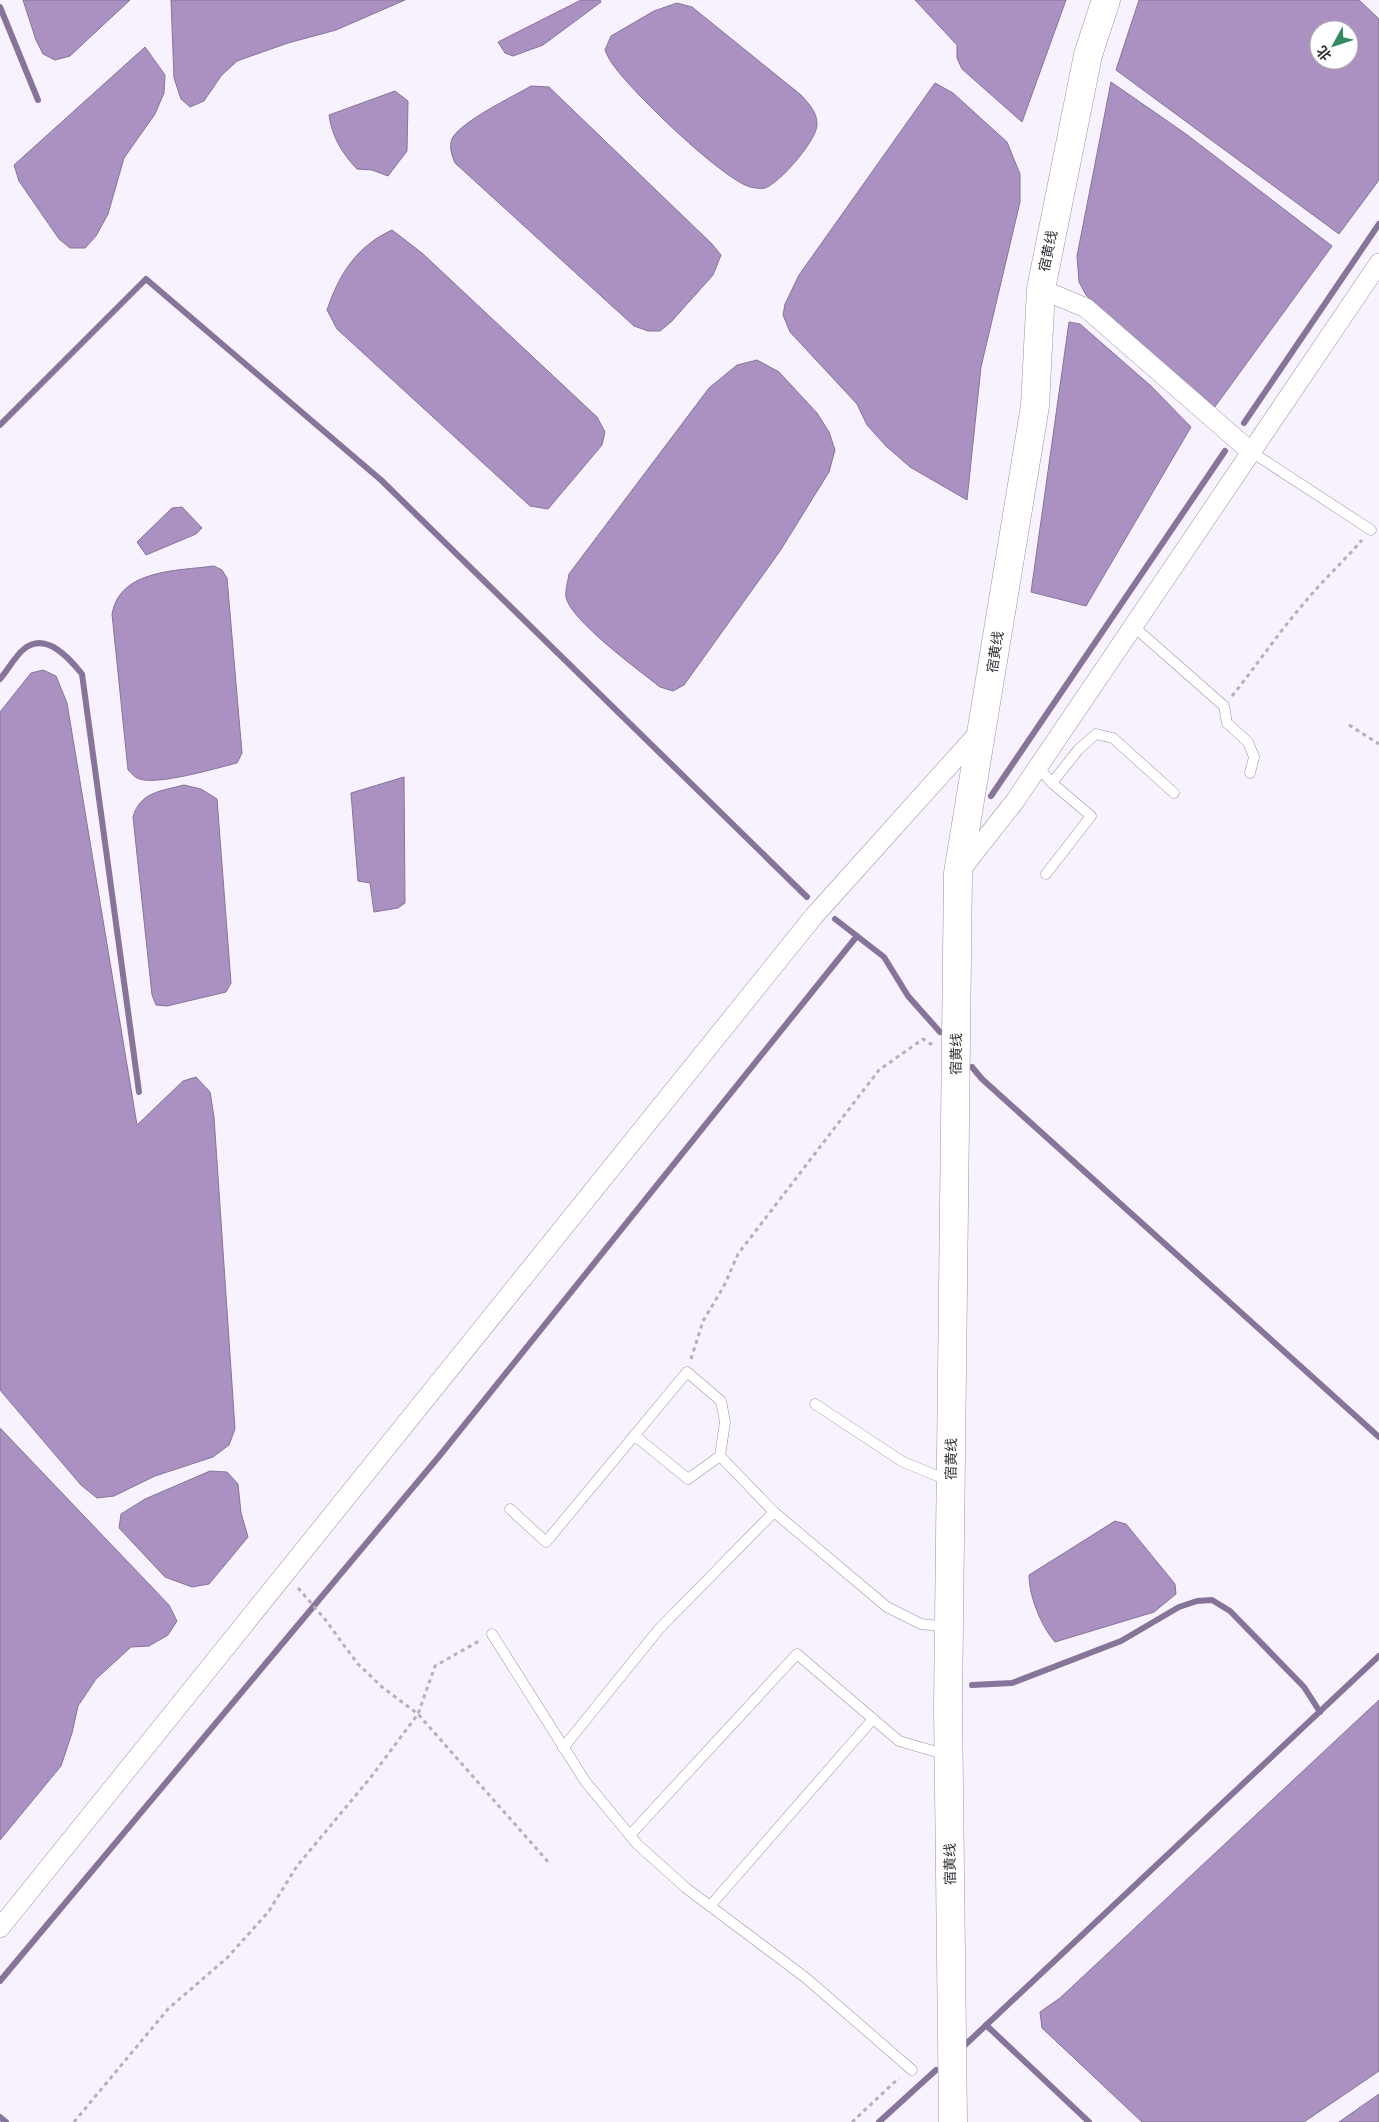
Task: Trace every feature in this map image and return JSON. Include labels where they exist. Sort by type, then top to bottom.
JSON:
[{"type":"main road","name":"宿黄线","points":[[953,2122],[948,1627],[958,873],[1035,406],[1041,289],[1088,55],[1106,0]]},
{"type":"street","points":[[958,873],[1015,801],[1379,263]]},
{"type":"street","points":[[1041,289],[1086,308],[1250,451]]},
{"type":"street","points":[[0,1928],[814,916],[982,728]]},
{"type":"lane","points":[[1250,451],[1371,530]]},
{"type":"lane","points":[[1133,626],[1224,706],[1228,723],[1248,742],[1254,757],[1250,773]]},
{"type":"lane","points":[[1052,783],[1078,750],[1096,734],[1113,738],[1174,793]]},
{"type":"lane","points":[[1038,766],[1052,783],[1091,816],[1046,874]]},
{"type":"lane","points":[[510,1509],[546,1542],[634,1435],[687,1372],[721,1401],[725,1422],[720,1456],[688,1479],[634,1435]]},
{"type":"lane","points":[[815,1404],[903,1462],[950,1482]]},
{"type":"lane","points":[[720,1456],[774,1512],[887,1608],[920,1624],[948,1627]]},
{"type":"lane","points":[[563,1748],[659,1629],[774,1512]]},
{"type":"lane","points":[[492,1634],[585,1781],[630,1835],[686,1888],[806,1978],[912,2070]]},
{"type":"lane","points":[[630,1835],[797,1654],[899,1741],[948,1756]]},
{"type":"lane","points":[[710,1906],[873,1719]]},
{"type":"path","points":[[1224,706],[1300,606],[1371,530]]},
{"type":"path","points":[[1349,725],[1379,744]]},
{"type":"path","points":[[687,1372],[703,1321],[724,1286],[738,1254],[879,1070],[923,1039],[956,1060]]},
{"type":"path","points":[[308,1598],[357,1663],[382,1688],[418,1714],[549,1863]]},
{"type":"path","points":[[74,2122],[168,2008],[228,1957],[269,1911],[297,1866],[372,1776],[418,1714],[436,1666],[492,1634]]},
{"type":"shaded area","points":[[23,0],[130,0],[70,56],[55,60],[43,54],[36,40]]},
{"type":"shaded area","points":[[171,0],[405,0],[336,30],[288,43],[237,61],[221,76],[204,101],[190,107],[181,99],[174,78]]},
{"type":"shaded area","points":[[581,0],[600,0],[601,2],[543,45],[513,56],[505,53],[498,42]]},
{"type":"shaded area","points":[[915,0],[1066,0],[1022,122],[962,69],[957,58],[957,45]]},
{"type":"shaded area","points":[[1139,0],[1359,0],[1379,19],[1379,180],[1339,234],[1116,70]]},
{"type":"shaded area","points":[[677,3],[692,7],[801,95],[814,112],[817,120],[816,131],[805,150],[780,178],[765,188],[750,187],[737,180],[699,152],[624,79],[605,50],[611,36],[654,11]]},
{"type":"shaded area","points":[[145,47],[165,75],[164,93],[155,114],[124,158],[108,214],[96,236],[85,248],[70,248],[59,239],[19,181],[14,165]]},
{"type":"shaded area","points":[[1111,82],[1186,134],[1332,246],[1214,408],[1086,295],[1079,282],[1077,256]]},
{"type":"shaded area","points":[[935,83],[953,93],[1007,142],[1020,174],[1020,202],[981,367],[967,500],[910,467],[886,446],[867,425],[857,404],[790,332],[783,315],[785,304],[799,275]]},
{"type":"shaded area","points":[[531,86],[549,87],[712,244],[721,255],[713,275],[671,322],[660,331],[648,331],[634,326],[455,163],[451,143],[459,130],[478,116]]},
{"type":"shaded area","points":[[395,91],[408,101],[407,151],[388,176],[372,170],[357,169],[338,144],[329,115]]},
{"type":"shaded area","points":[[392,230],[422,253],[597,417],[605,432],[602,445],[548,509],[530,506],[337,329],[327,310],[337,285],[359,253],[369,244]]},
{"type":"shaded area","points":[[1069,322],[1080,324],[1151,386],[1191,427],[1086,606],[1031,592]]},
{"type":"shaded area","points":[[757,360],[779,372],[817,413],[829,432],[835,450],[829,472],[780,551],[684,685],[673,691],[660,687],[607,645],[580,619],[570,607],[566,597],[569,574],[709,388],[737,365]]},
{"type":"shaded area","points":[[182,507],[202,528],[196,534],[146,555],[137,542],[172,508]]},
{"type":"shaded area","points":[[214,566],[222,570],[227,578],[242,753],[237,763],[201,772],[170,779],[145,780],[137,778],[128,770],[112,614],[117,599],[126,588],[138,580],[152,575]]},
{"type":"shaded area","points":[[43,670],[56,676],[67,703],[137,1125],[183,1081],[196,1077],[210,1092],[214,1117],[235,1429],[229,1445],[213,1457],[155,1476],[114,1496],[97,1498],[81,1485],[0,1390],[0,712],[31,673]]},
{"type":"shaded area","points":[[404,777],[405,903],[398,908],[374,912],[370,883],[358,881],[351,793]]},
{"type":"shaded area","points":[[184,785],[201,789],[217,799],[231,983],[226,992],[167,1006],[156,1005],[152,995],[133,817],[136,809],[146,797],[160,791]]},
{"type":"shaded area","points":[[0,1428],[169,1605],[177,1621],[168,1635],[149,1646],[131,1647],[96,1679],[78,1706],[72,1733],[61,1766],[0,1840]]},
{"type":"shaded area","points":[[210,1471],[227,1472],[238,1484],[241,1513],[248,1537],[209,1584],[192,1587],[165,1577],[119,1528],[121,1514],[145,1499]]},
{"type":"shaded area","points":[[1115,1521],[1126,1524],[1175,1584],[1176,1594],[1154,1612],[1055,1642],[1045,1628],[1037,1610],[1031,1592],[1029,1575]]},
{"type":"shaded area","points":[[1379,1700],[1379,2071],[1304,2122],[1142,2122],[1042,2028],[1040,2012],[1060,1998]]},
{"type":"shaded area","points":[[1379,2094],[1379,2122],[1339,2122]]},
{"type":"waterway","points":[[0,7],[38,100]]},
{"type":"waterway","points":[[1244,423],[1379,224]]},
{"type":"waterway","points":[[0,425],[146,279],[381,480],[807,897]]},
{"type":"waterway","points":[[991,796],[1225,451]]},
{"type":"waterway","points":[[0,679],[24,649],[32,644],[41,643],[57,649],[82,674],[139,1092]]},
{"type":"waterway","points":[[835,919],[884,957],[908,996],[940,1032]]},
{"type":"waterway","points":[[0,1981],[441,1454],[857,936]]},
{"type":"waterway","points":[[972,1067],[982,1079],[1379,1437]]},
{"type":"waterway","points":[[972,1685],[1012,1683],[1121,1641],[1179,1607],[1197,1601],[1212,1600],[1230,1611],[1304,1687],[1320,1712]]},
{"type":"waterway","points":[[965,2045],[1379,1656]]},
{"type":"waterway","points":[[986,2025],[1089,2122]]},
{"type":"waterway","points":[[879,2122],[936,2070]]},
{"type":"waterway","points":[[0,2117],[6,2122]]}]
